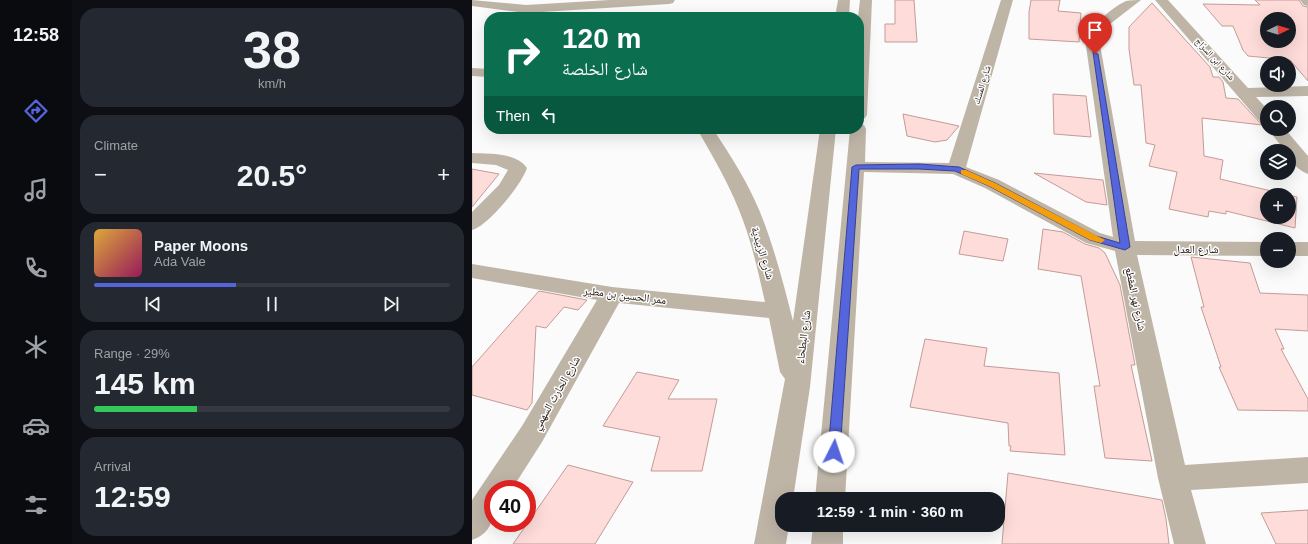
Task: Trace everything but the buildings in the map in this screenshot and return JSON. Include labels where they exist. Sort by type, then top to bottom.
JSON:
[{"type":"street","points":[[472,2],[526,9],[669,0]]},
{"type":"street","points":[[843,12],[844,0]]},
{"type":"street","points":[[864,33],[866,0]]},
{"type":"street","name":"شارع المسك","points":[[956,169],[1007,0]]},
{"type":"street","name":"شارع نهر المقطع","points":[[1135,0],[1097,29],[1092,39],[1125,247],[1173,478],[1190,544]]},
{"type":"street","name":"شارع ابن السرّاج","points":[[1161,0],[1260,110]]},
{"type":"street","points":[[640,1],[646,12]]},
{"type":"street","points":[[472,72],[484,73]]},
{"type":"street","points":[[1245,92],[1308,91]]},
{"type":"street","name":"شارع الزبيدية","points":[[708,134],[728,166],[750,212],[770,275],[797,386]]},
{"type":"street","name":"شارع البطحاء","points":[[770,544],[797,386],[827,134]]},
{"type":"street","points":[[831,492],[858,134]]},
{"type":"street","points":[[1282,136],[1308,168]]},
{"type":"street","points":[[472,158],[502,161],[514,164],[518,168],[517,174],[511,182],[472,224]]},
{"type":"street","name":"شارع العدل","points":[[856,167],[919,166],[956,169],[992,184],[1093,238],[1125,247],[1154,249],[1260,249]]},
{"type":"street","points":[[1296,249],[1308,249]]},
{"type":"street","name":"ممر الحسين بن مطير","points":[[472,271],[612,294],[778,311]]},
{"type":"street","name":"شارع الحارث السهمي","points":[[502,480],[532,434],[612,294]]},
{"type":"street","points":[[1173,478],[1308,470]]},
{"type":"street","points":[[472,526],[484,508]]},
{"type":"street","points":[[827,544],[828,532]]},
{"type":"slow traffic","points":[[963,172],[992,184],[1093,238],[1101,240]]},
{"type":"route","points":[[834,452],[856,167],[919,166],[956,169],[992,184],[1093,238],[1125,247],[1095,54]]}]
